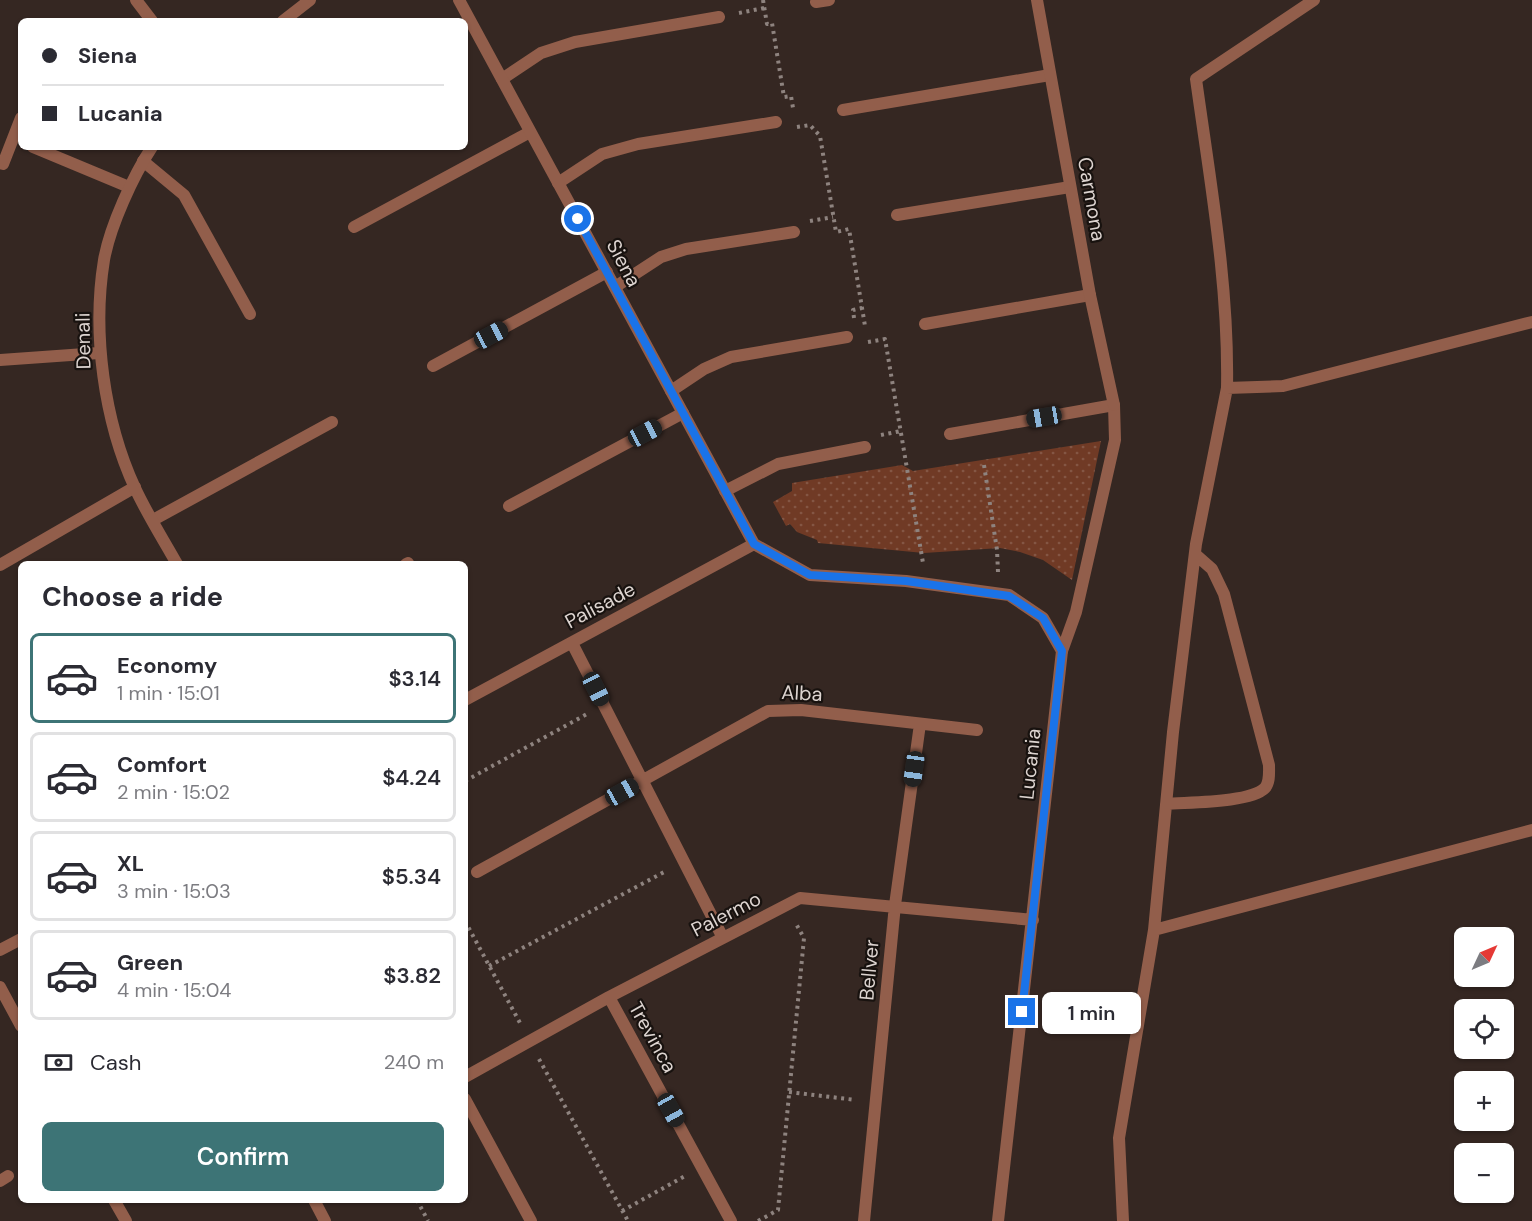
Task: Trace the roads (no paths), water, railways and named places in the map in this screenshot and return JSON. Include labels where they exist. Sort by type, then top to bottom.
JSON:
[{"type":"street","points":[[136,0],[150,18]]},
{"type":"street","points":[[287,18],[310,0]]},
{"type":"street","name":"Siena","points":[[459,0],[754,544]]},
{"type":"street","points":[[816,2],[829,0]]},
{"type":"street","name":"Carmona","points":[[1037,0],[1090,295],[1114,405]]},
{"type":"street","points":[[1123,1221],[1119,1138],[1154,930],[1195,554],[1227,388],[1228,352],[1216,225],[1196,79],[1314,0]]},
{"type":"street","points":[[502,79],[541,53],[575,42],[718,17]]},
{"type":"street","points":[[843,110],[1050,75]]},
{"type":"street","points":[[558,183],[602,154],[638,144],[776,122]]},
{"type":"street","points":[[354,227],[530,132]]},
{"type":"street","points":[[3,164],[17,140]]},
{"type":"street","points":[[40,150],[129,187]]},
{"type":"street","name":"Denali","points":[[150,150],[129,187],[105,259],[99,353],[112,421],[135,487],[175,561]]},
{"type":"street","points":[[143,161],[184,195],[250,314]]},
{"type":"street","points":[[897,215],[1070,187]]},
{"type":"street","points":[[615,287],[662,257],[686,249],[794,232]]},
{"type":"street","points":[[433,366],[607,272]]},
{"type":"street","points":[[925,324],[1090,295]]},
{"type":"street","points":[[1227,388],[1283,386],[1532,322]]},
{"type":"street","points":[[671,390],[704,369],[731,357],[847,337]]},
{"type":"street","points":[[0,360],[99,353]]},
{"type":"street","points":[[950,434],[1114,405]]},
{"type":"street","name":"Lucania","points":[[998,1221],[1062,651],[1076,612],[1115,440],[1114,405]]},
{"type":"street","points":[[509,506],[683,413]]},
{"type":"street","points":[[153,520],[332,422]]},
{"type":"street","points":[[725,491],[778,464],[865,447]]},
{"type":"street","points":[[0,565],[135,487]]},
{"type":"street","points":[[754,544],[810,575],[927,584],[1009,596],[1043,618],[1062,651]]},
{"type":"street","name":"Palisade","points":[[468,698],[754,544]]},
{"type":"street","points":[[1166,804],[1249,796],[1264,789],[1269,782],[1269,765],[1224,594],[1212,569],[1195,554]]},
{"type":"street","points":[[572,643],[723,938]]},
{"type":"street","name":"Alba","points":[[477,872],[768,711],[801,711],[976,730]]},
{"type":"street","name":"Bellver","points":[[864,1221],[895,905],[920,724]]},
{"type":"street","points":[[1154,930],[1532,830]]},
{"type":"street","name":"Palermo","points":[[468,1075],[609,997],[800,898],[895,905],[1033,920]]},
{"type":"street","points":[[0,950],[18,941]]},
{"type":"street","points":[[0,987],[18,1020]]},
{"type":"street","name":"Trevinca","points":[[609,997],[731,1221]]},
{"type":"street","points":[[468,1105],[531,1221]]},
{"type":"street","points":[[116,1203],[126,1221]]},
{"type":"street","points":[[316,1203],[325,1221]]}]
